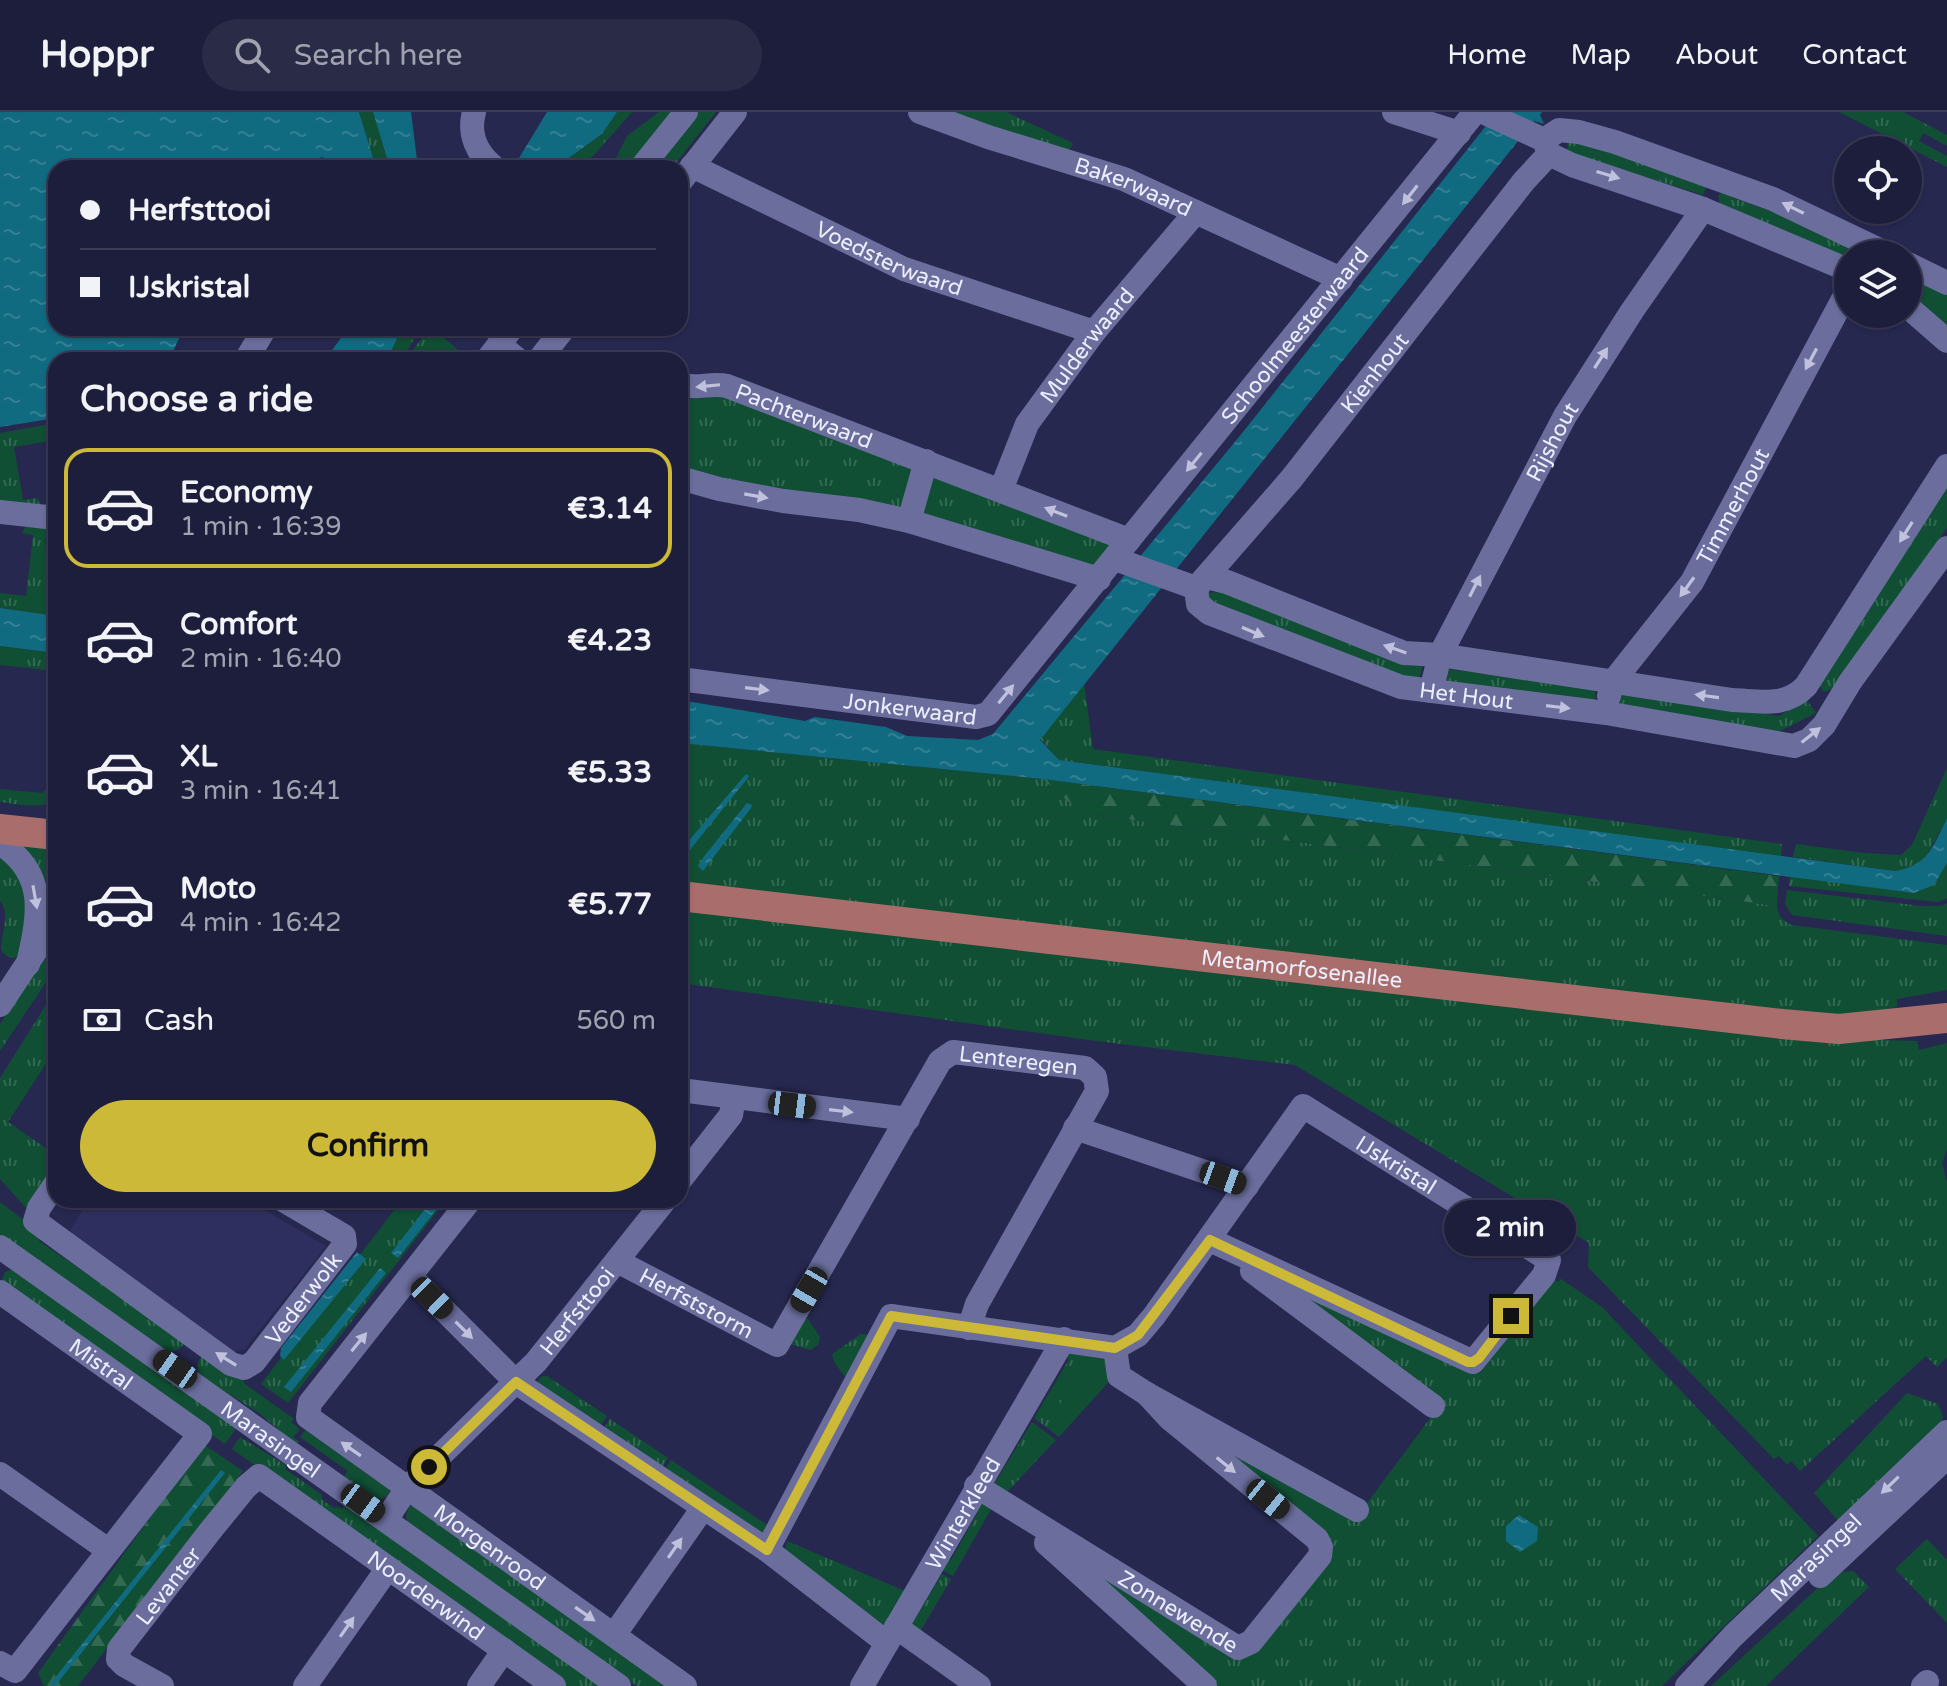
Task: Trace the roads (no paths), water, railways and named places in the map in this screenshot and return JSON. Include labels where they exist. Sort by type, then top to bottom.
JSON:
[{"type":"main road","points":[[0,809],[48,812]]},
{"type":"main road","points":[[0,829],[48,834]]},
{"type":"main road","name":"Metamorfosenallee","points":[[688,897],[1782,1024],[1839,1029],[1939,1018]]},
{"type":"street","points":[[474,112],[470,126],[485,160]]},
{"type":"street","points":[[647,160],[686,112]]},
{"type":"street","points":[[688,171],[735,112]]},
{"type":"street","name":"Bakerwaard","points":[[920,112],[988,137],[1124,179],[1341,279]]},
{"type":"street","points":[[1394,112],[1459,133]]},
{"type":"street","name":"Schoolmeesterwaard","points":[[1124,554],[1475,112]]},
{"type":"street","points":[[1484,112],[1543,143],[1572,165],[1703,209],[1834,264]]},
{"type":"street","points":[[1543,143],[1559,130],[1615,142],[1773,199],[1859,240]]},
{"type":"street","name":"Kienhout","points":[[1201,583],[1292,478],[1524,181],[1543,143]]},
{"type":"street","name":"Voedsterwaard","points":[[688,175],[904,269],[1094,332]]},
{"type":"street","name":"Rijshout","points":[[1431,691],[1440,655],[1565,416],[1632,311],[1703,209]]},
{"type":"street","name":"Mulderwaard","points":[[1001,490],[1027,424],[1094,332],[1196,212]]},
{"type":"street","points":[[1922,271],[1947,283]]},
{"type":"street","name":"Timmerhout","points":[[1606,713],[1612,683],[1692,582],[1834,316]]},
{"type":"street","points":[[1922,319],[1947,341]]},
{"type":"street","points":[[545,352],[558,336]]},
{"type":"street","name":"Pachterwaard","points":[[688,386],[717,383],[727,386],[926,461],[1001,490],[1124,554]]},
{"type":"street","points":[[909,521],[926,461]]},
{"type":"street","points":[[1834,708],[1806,686],[1946,470]]},
{"type":"street","points":[[688,480],[783,501],[859,510],[909,521],[1099,579]]},
{"type":"street","points":[[0,512],[48,517]]},
{"type":"street","name":"Het Hout","points":[[1201,583],[1198,604],[1209,613],[1401,687],[1606,713],[1794,746],[1809,740],[1824,725],[1947,548]]},
{"type":"street","name":"Het Hout","points":[[1124,554],[1173,580],[1227,582],[1404,653],[1440,655],[1732,700],[1770,702],[1794,699],[1806,686]]},
{"type":"street","name":"Jonkerwaard","points":[[688,680],[976,717],[988,714],[1099,579],[1124,554]]},
{"type":"street","points":[[0,843],[26,866],[37,894],[38,917],[28,964]]},
{"type":"street","points":[[0,1005],[48,933]]},
{"type":"street","name":"Lenteregen","points":[[777,1345],[940,1061],[953,1052],[1085,1068],[1095,1077],[1097,1091],[977,1304],[969,1328]]},
{"type":"street","points":[[688,1091],[908,1119]]},
{"type":"street","points":[[688,1170],[731,1115],[734,1097]]},
{"type":"street","name":"IJskristal","points":[[1210,1240],[1473,1362],[1544,1275],[1549,1260],[1303,1106],[1247,1186]]},
{"type":"street","points":[[767,1550],[891,1316],[1115,1348],[1138,1335],[1146,1326],[1247,1186],[1075,1128]]},
{"type":"street","name":"Vederwolk","points":[[48,1195],[35,1221],[44,1229],[231,1364],[244,1368],[254,1362],[345,1244],[344,1236],[297,1208]]},
{"type":"street","points":[[464,1208],[411,1277],[516,1382],[892,1635],[945,1662],[979,1686]]},
{"type":"street","name":"Herfsttooi","points":[[386,1520],[407,1488],[536,1362],[659,1208]]},
{"type":"street","points":[[1210,1240],[1433,1406]]},
{"type":"street","name":"Marasingel","points":[[2,1253],[175,1369],[619,1686]]},
{"type":"street","name":"Herfststorm","points":[[617,1261],[777,1345]]},
{"type":"street","name":"Morgenrood","points":[[411,1277],[310,1403],[307,1409],[310,1418],[685,1686]]},
{"type":"street","name":"Mistral","points":[[0,1292],[200,1434],[15,1671],[0,1663]]},
{"type":"street","name":"Winterkleed","points":[[862,1686],[1064,1339]]},
{"type":"street","points":[[175,1369],[197,1340]]},
{"type":"street","name":"Zonnewende","points":[[1115,1348],[1119,1376],[1357,1510]]},
{"type":"street","name":"Zonnewende","points":[[976,1486],[1238,1648],[1251,1642],[1320,1556],[1321,1547],[1317,1539],[1169,1418],[1147,1394]]},
{"type":"street","name":"Marasingel","points":[[1687,1686],[1733,1636],[1947,1432]]},
{"type":"street","name":"Marasingel","points":[[1696,1686],[1947,1457]]},
{"type":"street","points":[[0,1474],[108,1550]]},
{"type":"street","name":"Noorderwind","points":[[252,1481],[388,1568],[554,1686]]},
{"type":"street","name":"Levanter","points":[[162,1686],[124,1665],[118,1659],[119,1649],[165,1586],[252,1481]]},
{"type":"street","points":[[614,1635],[703,1508]]},
{"type":"street","name":"Zonnewende","points":[[1011,1508],[1205,1686]]},
{"type":"street","points":[[305,1686],[388,1568]]},
{"type":"street","points":[[479,1686],[504,1650]]},
{"type":"street","points":[[945,1662],[957,1686]]},
{"type":"water","points":[[0,112],[359,112],[374,160],[328,160],[322,157],[313,160],[48,160],[48,336],[180,336],[173,352],[48,352],[48,419],[0,427]]},
{"type":"water","points":[[373,112],[411,112],[417,160],[388,160]]},
{"type":"water","points":[[547,112],[617,112],[602,134],[566,160],[518,160]]},
{"type":"water","points":[[1497,112],[1542,112],[1540,115],[1544,124],[1534,121],[1040,740],[1059,760],[1895,871],[1915,864],[1928,854],[1947,818],[1947,863],[1934,885],[1914,893],[1043,779],[688,744],[688,701],[805,721],[815,717],[886,727],[907,736],[978,740],[993,734],[1239,437]]},
{"type":"water","points":[[342,336],[398,336],[391,352],[331,352]]},
{"type":"water","points":[[0,608],[48,615],[48,652],[0,646]]},
{"type":"water","points":[[746,774],[749,776],[688,852],[688,842]]},
{"type":"water","points":[[747,803],[752,805],[751,808],[703,871],[698,866],[702,859]]},
{"type":"water","points":[[426,1208],[438,1208],[398,1258],[391,1253]]},
{"type":"water","points":[[357,1252],[366,1259],[284,1360],[280,1356],[281,1348]]},
{"type":"water","points":[[380,1268],[386,1273],[291,1392],[284,1387]]},
{"type":"water","points":[[221,1470],[225,1473],[52,1686],[50,1684]]},
{"type":"water","points":[[1519,1515],[1538,1527],[1537,1541],[1520,1552],[1506,1541],[1506,1526]]}]
